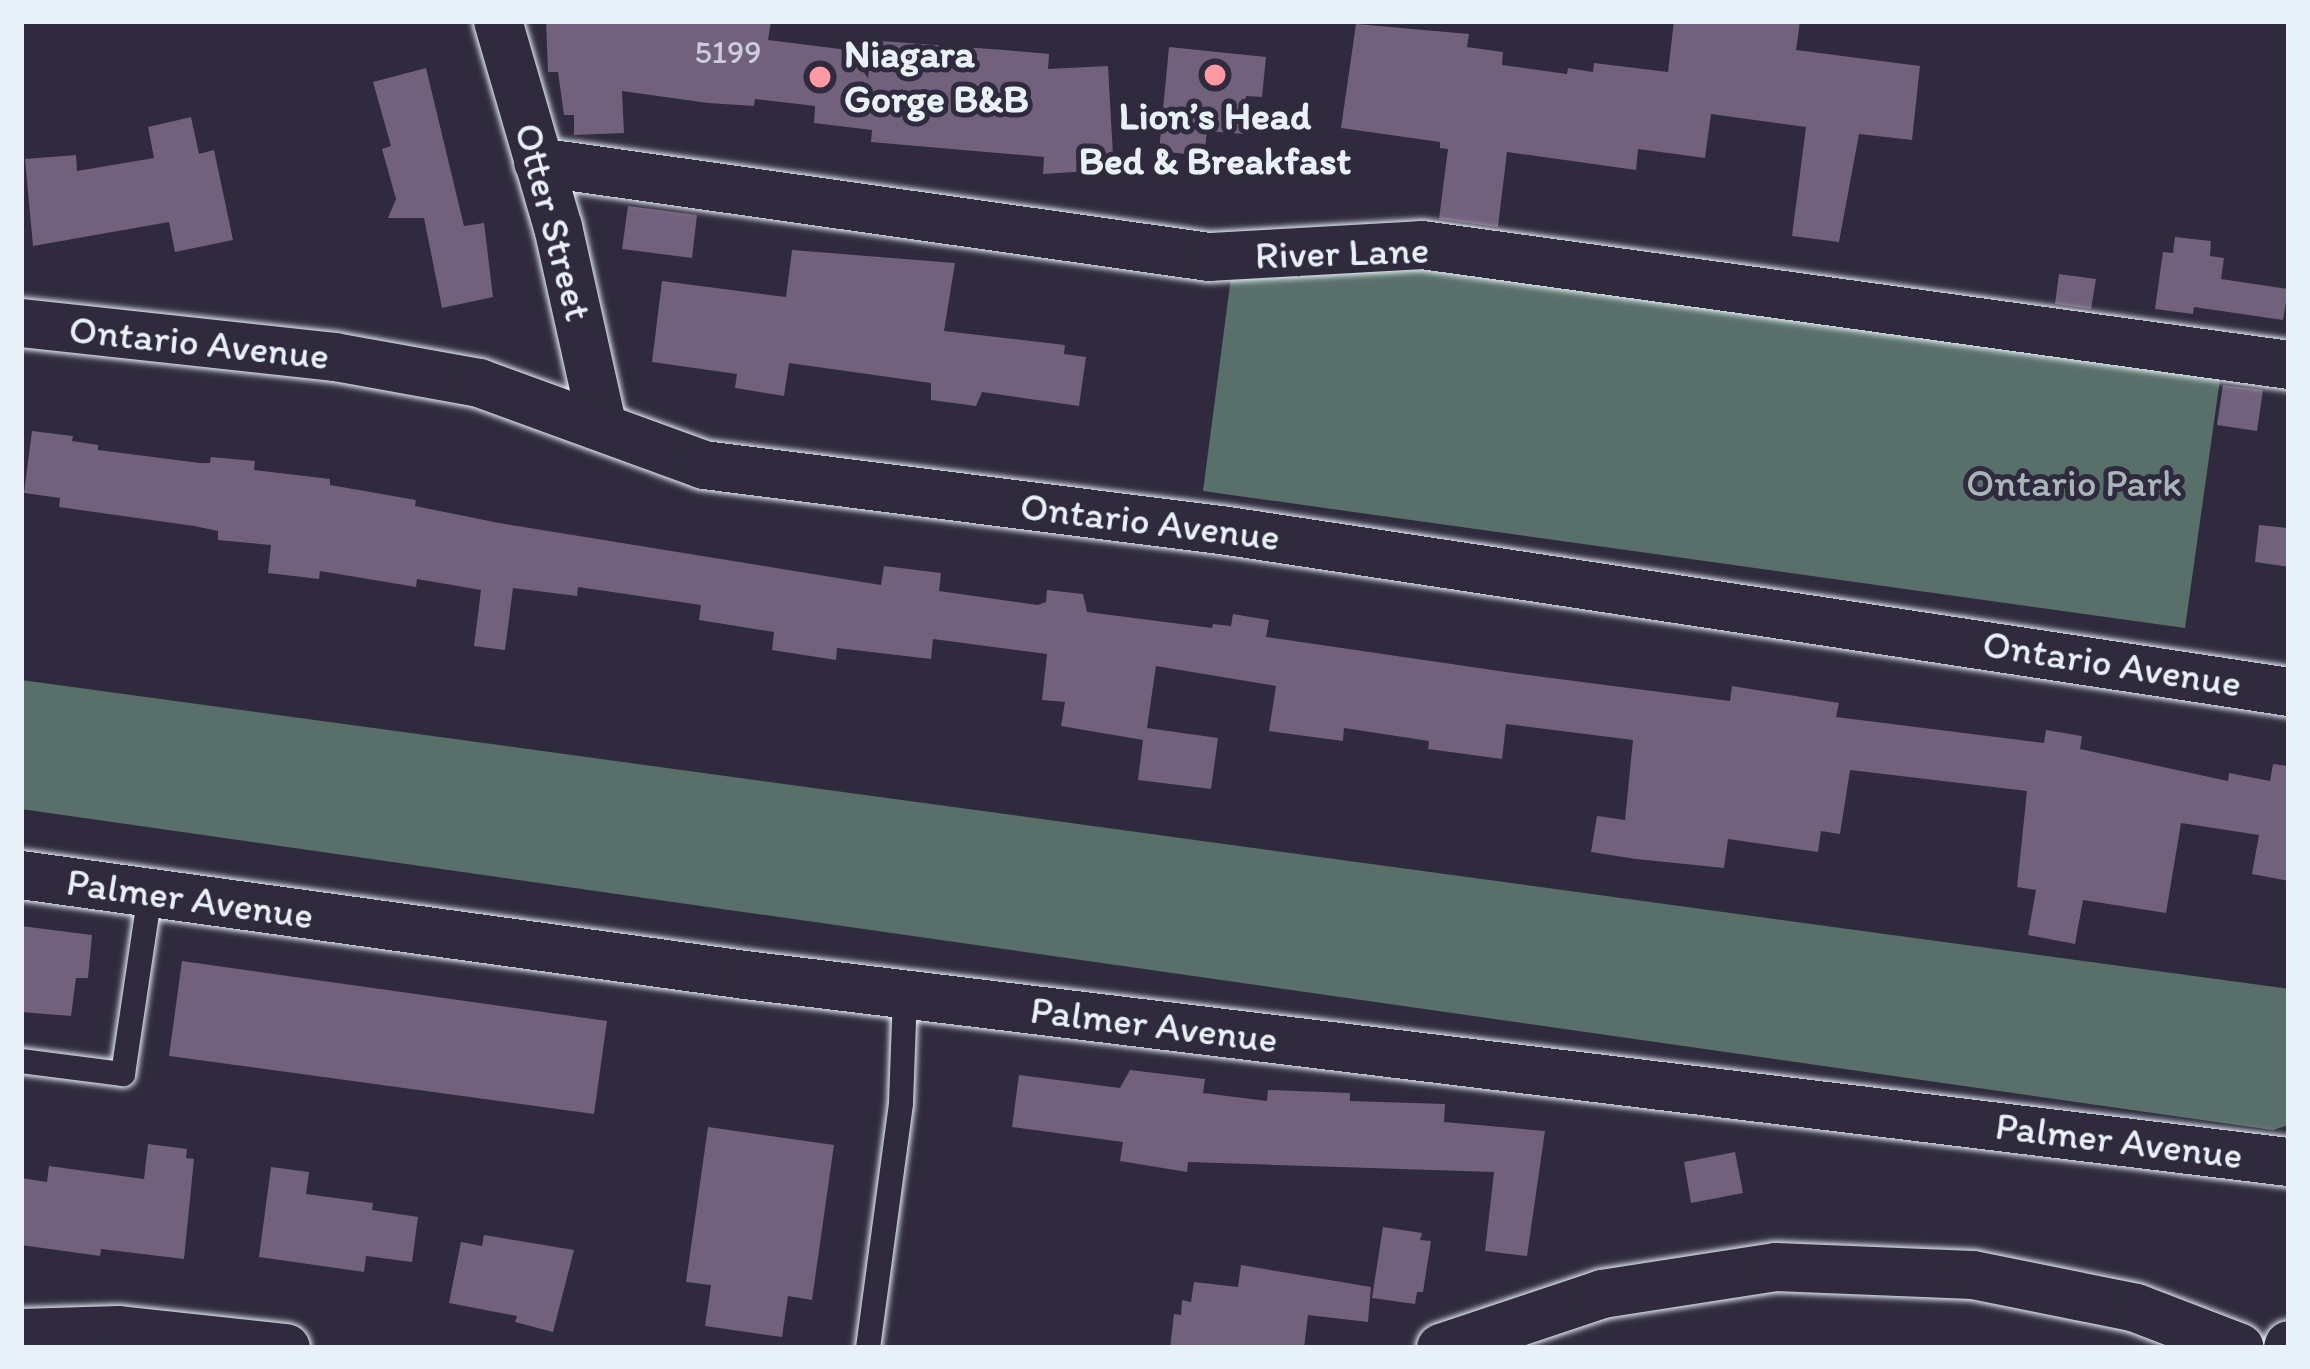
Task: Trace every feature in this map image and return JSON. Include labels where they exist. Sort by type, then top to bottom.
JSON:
[{"type":"street","name":"Otter Street","points":[[498,21],[602,424]]},
{"type":"street","name":"River Lane","points":[[538,162],[1209,257],[1422,245],[2289,365]]},
{"type":"street","name":"Ontario Avenue","points":[[21,323],[335,357],[479,383],[704,465],[1228,531],[2289,692]]},
{"type":"street","name":"Palmer Avenue","points":[[21,875],[905,994],[2289,1162]]},
{"type":"street","points":[[1441,1348],[1602,1294],[1776,1267],[1973,1275],[2135,1307],[2240,1348]]},
{"type":"street","points":[[21,1334],[119,1330],[286,1348]]},
{"type":"lane","points":[[21,1061],[123,1074],[150,893]]},
{"type":"lane","points":[[868,1348],[902,1103],[905,994]]},
{"type":"green space","name":"Ontario Park","points":[[1392,266],[2221,372],[2185,628],[1203,491],[1231,277]]},
{"type":"green space","points":[[21,680],[2289,989],[2289,1125],[2273,1130],[21,809]]},
{"type":"building","points":[[546,21],[771,21],[768,40],[880,54],[881,41],[1004,50],[1049,54],[1048,69],[1108,66],[1113,155],[1090,156],[1090,171],[1043,174],[1044,157],[871,142],[872,130],[814,123],[815,106],[755,99],[754,106],[708,103],[622,91],[624,133],[574,135],[574,115],[564,115],[558,72],[548,72]]},
{"type":"building","points":[[1674,21],[1800,21],[1796,50],[1920,66],[1912,140],[1859,134],[1839,242],[1792,236],[1806,127],[1711,114],[1705,158],[1638,149],[1636,170],[1507,152],[1498,227],[1439,219],[1448,149],[1440,148],[1440,142],[1341,128],[1356,24],[1469,34],[1467,47],[1503,52],[1502,65],[1567,74],[1568,68],[1593,72],[1594,63],[1668,72]]},
{"type":"building","points":[[1169,47],[1266,57],[1262,97],[1246,96],[1243,134],[1207,131],[1204,156],[1159,151]]},
{"type":"building","points":[[426,68],[464,226],[484,223],[493,297],[442,308],[424,218],[388,218],[396,199],[382,149],[391,146],[373,82]]},
{"type":"building","points":[[191,117],[199,154],[214,150],[233,240],[175,252],[169,222],[33,246],[25,159],[76,155],[77,171],[154,158],[148,127]]},
{"type":"building","points":[[628,206],[697,215],[692,258],[622,249]]},
{"type":"building","points":[[2175,237],[2211,241],[2210,256],[2224,258],[2221,279],[2288,289],[2283,320],[2194,307],[2193,314],[2155,309],[2163,252],[2173,253]]},
{"type":"building","points":[[792,250],[955,263],[944,331],[1065,345],[1064,354],[1086,357],[1079,406],[982,392],[976,406],[931,400],[931,383],[789,363],[784,396],[735,388],[737,374],[652,362],[662,281],[786,297]]},
{"type":"building","points":[[2059,274],[2096,279],[2091,309],[2055,304]]},
{"type":"building","points":[[2223,385],[2263,390],[2257,431],[2217,425]]},
{"type":"building","points":[[32,431],[73,436],[72,441],[98,445],[98,450],[200,463],[210,463],[211,457],[255,461],[254,470],[330,479],[330,485],[416,500],[415,506],[499,523],[881,585],[884,566],[941,573],[939,591],[1038,605],[1046,602],[1047,590],[1083,594],[1087,612],[1212,628],[1213,624],[1231,626],[1233,614],[1269,620],[1266,637],[1513,673],[1730,701],[1732,686],[1839,703],[1836,717],[2044,743],[2046,730],[2082,736],[2080,749],[2228,781],[2229,773],[2270,781],[2273,764],[2289,766],[2289,881],[2252,874],[2259,835],[2181,823],[2166,913],[2083,900],[2075,944],[2028,935],[2036,890],[2017,887],[2027,791],[1850,770],[1840,834],[1821,831],[1818,852],[1728,839],[1724,868],[1636,859],[1591,852],[1597,816],[1625,820],[1633,740],[1506,724],[1502,759],[1428,749],[1429,741],[1344,728],[1343,741],[1269,731],[1276,686],[1156,666],[1147,728],[1218,738],[1211,789],[1138,780],[1143,740],[1061,726],[1065,702],[1042,700],[1047,654],[933,639],[931,659],[837,648],[836,660],[772,650],[774,632],[699,620],[701,605],[578,587],[577,596],[513,588],[505,650],[474,646],[481,590],[417,579],[416,587],[320,571],[319,579],[268,573],[271,545],[218,540],[218,531],[194,526],[59,507],[60,498],[24,493]]},
{"type":"building","points":[[2259,525],[2289,528],[2289,567],[2255,562]]},
{"type":"building","points":[[21,926],[92,935],[88,978],[76,978],[71,1016],[21,1012]]},
{"type":"building","points":[[182,961],[607,1021],[594,1114],[169,1056]]},
{"type":"building","points":[[1130,1070],[1205,1079],[1203,1093],[1267,1101],[1268,1090],[1350,1093],[1350,1101],[1445,1104],[1444,1122],[1545,1131],[1527,1256],[1485,1251],[1494,1172],[1188,1162],[1187,1172],[1120,1161],[1123,1142],[1012,1127],[1019,1075],[1120,1088]]},
{"type":"building","points":[[708,1127],[834,1145],[812,1300],[788,1296],[782,1337],[705,1326],[711,1285],[686,1282]]},
{"type":"building","points":[[148,1144],[187,1149],[186,1158],[194,1159],[184,1259],[101,1249],[100,1256],[21,1245],[21,1178],[47,1182],[49,1166],[144,1179]]},
{"type":"building","points":[[1735,1152],[1743,1193],[1691,1203],[1684,1162]]},
{"type":"building","points":[[271,1167],[309,1172],[306,1194],[373,1203],[372,1210],[418,1217],[412,1262],[366,1256],[364,1272],[259,1257]]},
{"type":"building","points":[[1383,1227],[1422,1233],[1420,1240],[1431,1241],[1423,1292],[1417,1292],[1415,1304],[1372,1298]]},
{"type":"building","points":[[484,1235],[574,1250],[553,1332],[515,1322],[517,1316],[449,1303],[461,1242],[482,1246]]},
{"type":"building","points":[[1241,1265],[1371,1287],[1368,1322],[1308,1315],[1304,1348],[1170,1348],[1174,1314],[1181,1315],[1182,1300],[1191,1302],[1194,1282],[1238,1287]]},
{"type":"place","name":"Lion’s Head Bed & Breakfast","points":[[1215,75]]},
{"type":"place","name":"Niagara Gorge B&B","points":[[820,77]]}]
